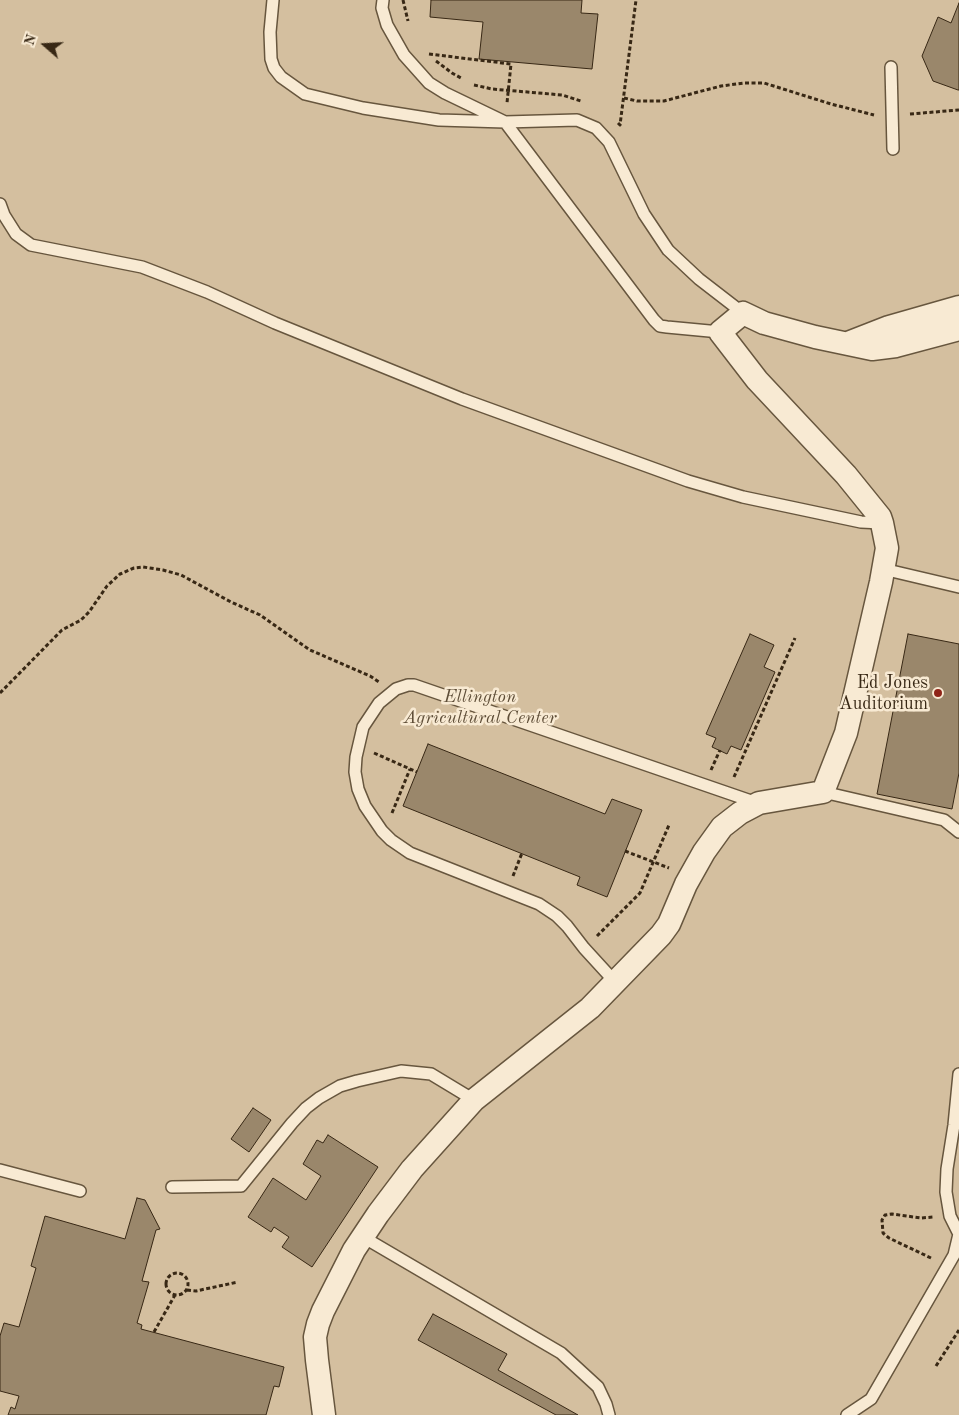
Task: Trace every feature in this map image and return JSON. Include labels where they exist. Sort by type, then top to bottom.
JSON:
[{"type":"street","points":[[848,343],[889,327],[959,307]]},
{"type":"street","points":[[324,1415],[317,1360],[316,1338],[318,1324],[349,1259],[378,1214],[412,1169],[474,1100],[590,1008],[665,930],[704,852],[722,827],[740,813],[758,803],[823,792],[846,733],[887,548],[882,523],[880,517],[846,475],[757,380],[720,332],[743,313],[764,323],[872,349],[896,346],[959,329]]},
{"type":"lane","points":[[274,0],[270,32],[271,59],[274,68],[281,78],[304,94],[362,108],[439,120],[505,122],[577,120],[596,128],[609,142],[644,214],[668,250],[700,279],[743,313]]},
{"type":"lane","points":[[383,0],[382,8],[387,25],[404,55],[429,83],[445,93],[505,122],[660,326],[720,332]]},
{"type":"lane","points":[[891,67],[893,149]]},
{"type":"lane","points":[[0,204],[4,215],[16,234],[31,245],[142,267],[208,292],[275,323],[462,399],[612,455],[704,486],[743,497],[861,522],[882,523]]},
{"type":"lane","points":[[883,569],[959,587]]},
{"type":"lane","points":[[616,983],[567,926],[557,916],[539,904],[410,853],[383,832],[373,820],[358,789],[355,772],[358,746],[363,727],[370,715],[390,693],[404,686],[414,685],[758,803]]},
{"type":"lane","points":[[823,792],[944,820],[959,832]]},
{"type":"lane","points":[[172,1187],[241,1186],[306,1108],[318,1098],[340,1086],[357,1081],[401,1071],[431,1074],[474,1100]]},
{"type":"lane","points":[[866,1415],[871,1399],[954,1255],[959,1234],[950,1216],[946,1192],[947,1169],[957,1126],[959,1074]]},
{"type":"lane","points":[[0,1170],[80,1191]]},
{"type":"lane","points":[[363,1237],[561,1353],[598,1387],[609,1415]]},
{"type":"lane","points":[[848,1415],[871,1399]]},
{"type":"path","points":[[403,0],[410,25]]},
{"type":"path","points":[[615,121],[620,124],[636,0]]},
{"type":"path","points":[[505,122],[511,64],[428,52],[452,73],[473,84],[492,89],[562,95],[588,103]]},
{"type":"path","points":[[624,98],[637,101],[664,101],[721,86],[744,83],[764,84],[876,115],[959,110]]},
{"type":"path","points":[[0,693],[62,630],[81,620],[107,586],[120,574],[134,568],[143,567],[181,575],[231,602],[260,615],[310,650],[377,680],[390,693]]},
{"type":"path","points":[[727,792],[796,638]]},
{"type":"path","points":[[358,746],[417,772]]},
{"type":"path","points":[[383,832],[410,769]]},
{"type":"path","points":[[584,948],[640,893],[669,825]]},
{"type":"path","points":[[625,851],[691,877]]},
{"type":"path","points":[[947,1266],[889,1238],[883,1233],[882,1220],[885,1216],[892,1214],[921,1218],[950,1216]]},
{"type":"path","points":[[186,1290],[188,1281],[184,1276],[174,1273],[169,1277],[166,1284],[168,1291],[175,1294],[180,1294],[186,1290],[196,1291],[238,1282]]},
{"type":"path","points":[[154,1332],[175,1294]]},
{"type":"path","points":[[936,1366],[959,1330]]},
{"type":"green space","name":"Ellington Agricultural Center","points":[[0,0],[959,0],[959,1415],[0,1415]]},
{"type":"building","points":[[431,0],[582,0],[581,13],[598,14],[592,69],[479,59],[483,22],[430,17]]},
{"type":"building","points":[[959,3],[958,90],[933,81],[922,56],[938,17],[951,23]]},
{"type":"building","points":[[750,634],[774,645],[764,667],[775,672],[741,750],[731,746],[727,754],[712,747],[716,738],[706,734]]},
{"type":"building","points":[[908,634],[959,644],[959,773],[952,809],[877,794]]},
{"type":"building","points":[[428,744],[605,814],[612,799],[642,810],[607,897],[577,885],[580,877],[403,806]]},
{"type":"building","points":[[253,1108],[271,1120],[249,1152],[231,1139]]},
{"type":"building","points":[[328,1135],[378,1167],[312,1267],[282,1247],[289,1237],[274,1227],[271,1232],[248,1217],[273,1178],[306,1200],[321,1176],[303,1164],[317,1140],[323,1143]]},
{"type":"building","points":[[137,1198],[145,1200],[160,1229],[156,1230],[142,1281],[149,1282],[137,1323],[142,1325],[141,1329],[284,1367],[279,1387],[274,1386],[266,1415],[8,1415],[11,1407],[15,1409],[19,1396],[0,1391],[0,1336],[4,1323],[19,1327],[36,1268],[31,1266],[45,1216],[125,1239]]},
{"type":"building","points":[[433,1314],[507,1354],[498,1370],[578,1415],[556,1415],[418,1340]]},
{"type":"place","name":"Ed Jones Auditorium","points":[[938,693]]}]
